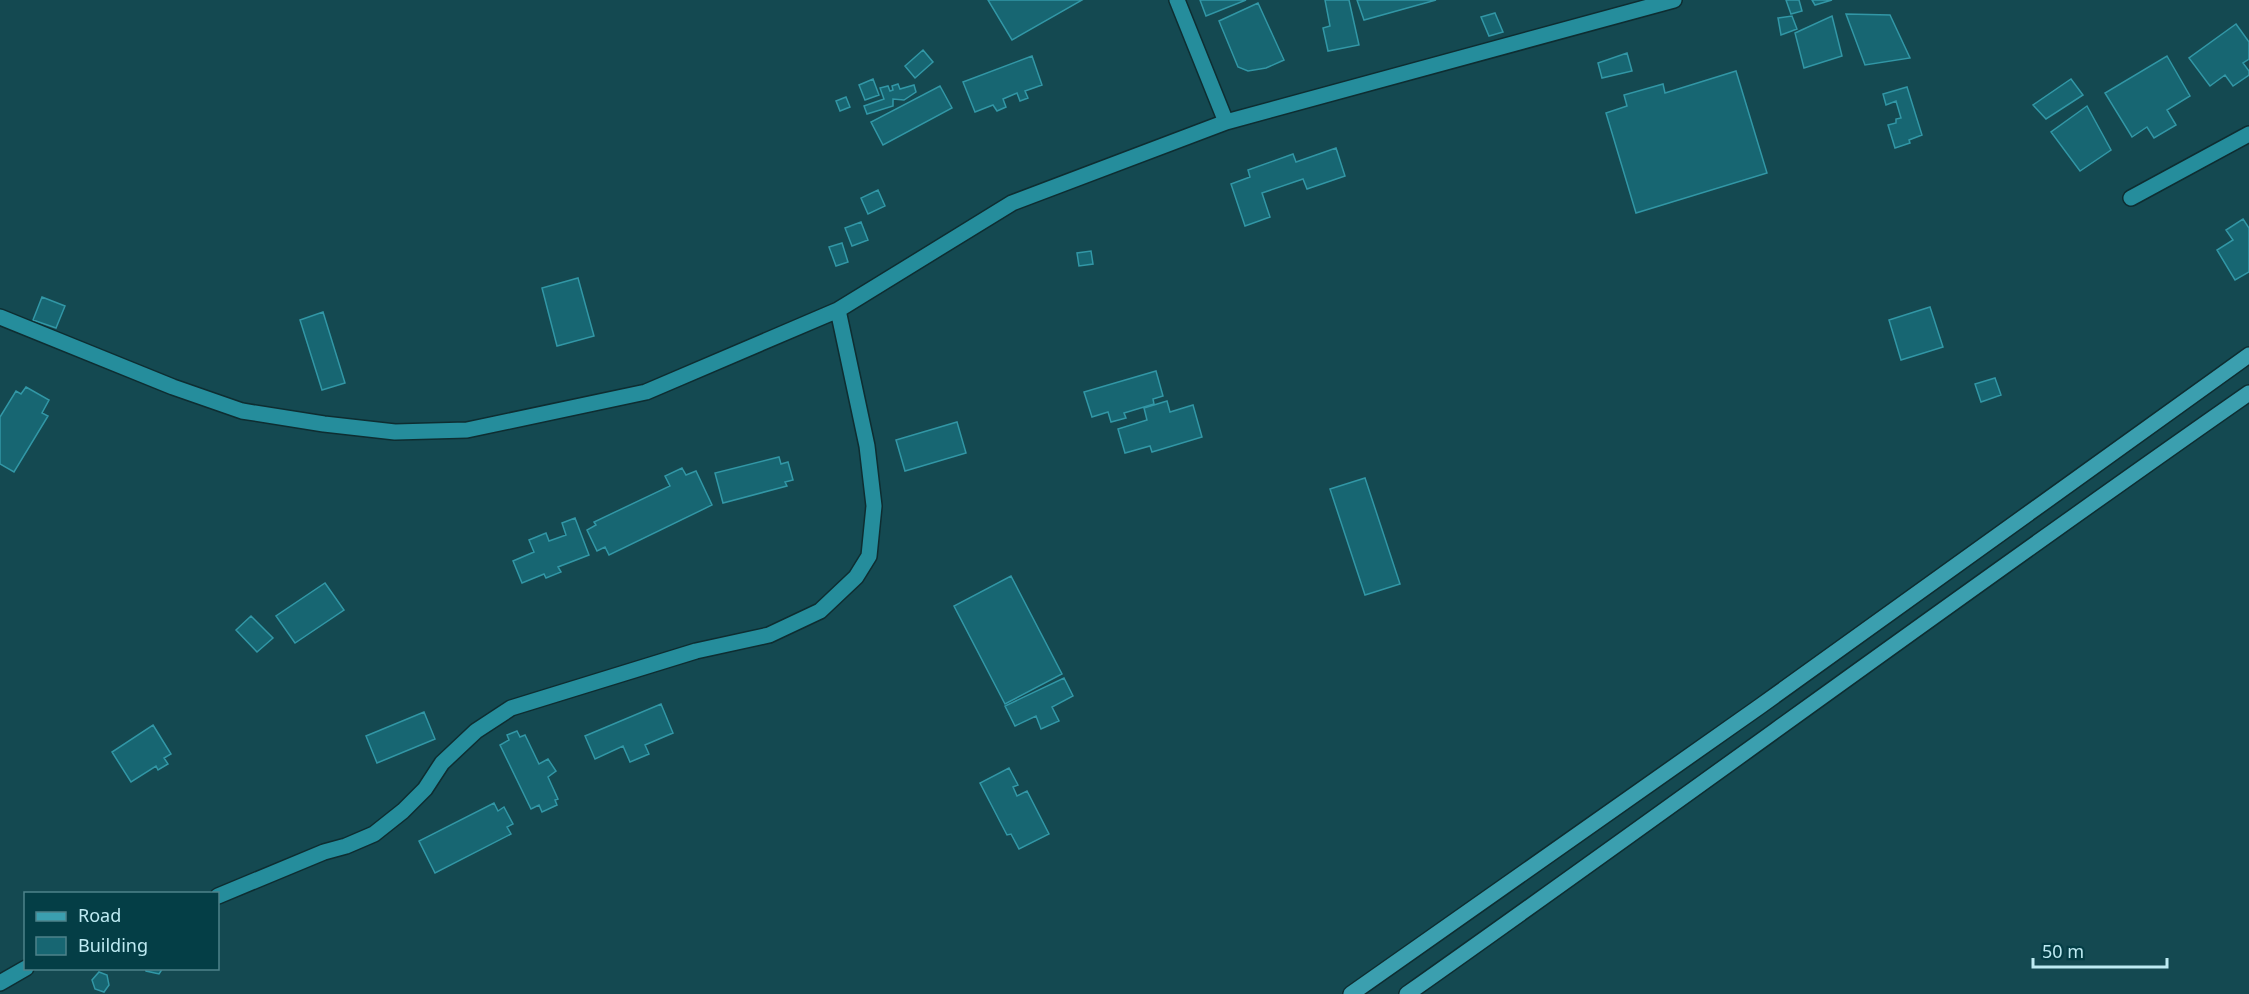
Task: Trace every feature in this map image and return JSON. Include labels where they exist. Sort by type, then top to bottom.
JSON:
[{"type":"main road","points":[[1351,994],[1759,706],[2249,355]]},
{"type":"main road","points":[[1407,994],[2249,393]]},
{"type":"street","points":[[1177,0],[1226,122]]},
{"type":"street","points":[[0,317],[173,387],[242,411],[395,432],[467,430],[646,392],[838,309],[1012,203],[1226,122],[1674,0]]},
{"type":"street","points":[[2131,198],[2249,134]]},
{"type":"street","points":[[219,896],[374,834],[403,811],[425,789],[442,764],[476,731],[511,708],[696,651],[769,635],[820,610],[856,578],[869,556],[874,506],[867,446],[838,309]]},
{"type":"street","points":[[0,983],[24,969]]},
{"type":"building","points":[[988,0],[1082,0],[1012,40]]},
{"type":"building","points":[[1200,0],[1246,0],[1206,16]]},
{"type":"building","points":[[1325,0],[1349,0],[1359,45],[1328,51],[1323,28],[1330,26]]},
{"type":"building","points":[[1357,0],[1436,0],[1364,20]]},
{"type":"building","points":[[1786,0],[1799,0],[1802,11],[1791,14]]},
{"type":"building","points":[[1812,0],[1832,0],[1815,5]]},
{"type":"building","points":[[1258,3],[1284,60],[1266,68],[1248,71],[1238,67],[1219,21]]},
{"type":"building","points":[[1495,13],[1503,32],[1489,36],[1481,17]]},
{"type":"building","points":[[1846,14],[1890,15],[1910,58],[1865,65]]},
{"type":"building","points":[[1792,16],[1797,29],[1781,35],[1778,18]]},
{"type":"building","points":[[1832,16],[1842,56],[1804,68],[1795,33]]},
{"type":"building","points":[[2236,24],[2249,42],[2249,59],[2243,63],[2249,75],[2233,86],[2225,75],[2210,86],[2189,58]]},
{"type":"building","points":[[923,50],[933,62],[915,78],[905,66]]},
{"type":"building","points":[[1627,53],[1632,71],[1602,78],[1598,63]]},
{"type":"building","points":[[1032,56],[1042,85],[1025,91],[1028,98],[1020,101],[1017,93],[1003,99],[1006,107],[997,111],[993,105],[975,112],[963,82]]},
{"type":"building","points":[[2167,56],[2190,96],[2167,110],[2176,125],[2154,138],[2147,127],[2132,137],[2105,93]]},
{"type":"building","points":[[1736,71],[1767,173],[1636,213],[1606,113],[1627,106],[1624,95],[1663,84],[1665,93]]},
{"type":"building","points":[[873,79],[879,95],[865,100],[859,85]]},
{"type":"building","points":[[2071,79],[2083,95],[2046,119],[2033,105]]},
{"type":"building","points":[[898,84],[900,89],[914,85],[916,92],[904,100],[893,99],[893,106],[867,114],[864,106],[884,99],[880,88],[888,86],[890,91],[893,90],[892,86]]},
{"type":"building","points":[[940,86],[952,108],[883,145],[871,122]]},
{"type":"building","points":[[1907,87],[1922,135],[1909,140],[1910,143],[1895,148],[1888,125],[1896,123],[1896,119],[1901,118],[1896,101],[1886,105],[1883,94]]},
{"type":"building","points":[[846,97],[850,107],[840,111],[836,101]]},
{"type":"building","points":[[2087,106],[2111,150],[2080,171],[2051,132]]},
{"type":"building","points":[[1336,148],[1345,176],[1307,189],[1303,179],[1262,193],[1270,217],[1245,226],[1231,184],[1250,177],[1248,170],[1293,154],[1296,162]]},
{"type":"building","points":[[878,190],[885,206],[868,214],[861,198]]},
{"type":"building","points":[[2243,219],[2249,228],[2249,272],[2235,280],[2217,250],[2233,240],[2226,230]]},
{"type":"building","points":[[861,222],[868,240],[852,246],[845,228]]},
{"type":"building","points":[[842,243],[848,262],[836,266],[829,247]]},
{"type":"building","points":[[1091,251],[1093,264],[1079,266],[1077,253]]},
{"type":"building","points":[[578,278],[594,336],[557,346],[542,288]]},
{"type":"building","points":[[42,297],[65,306],[56,328],[33,320]]},
{"type":"building","points":[[1930,307],[1943,347],[1901,360],[1889,320]]},
{"type":"building","points":[[323,312],[345,383],[322,390],[300,320]]},
{"type":"building","points":[[1156,371],[1163,396],[1153,399],[1154,404],[1124,413],[1126,418],[1111,422],[1108,412],[1092,417],[1084,392]]},
{"type":"building","points":[[1995,378],[2001,395],[1981,402],[1975,384]]},
{"type":"building","points":[[26,387],[49,400],[42,413],[48,416],[14,472],[0,464],[0,417],[16,391],[21,394]]},
{"type":"building","points":[[1167,401],[1170,412],[1193,405],[1202,437],[1152,452],[1150,446],[1125,453],[1118,429],[1147,420],[1144,408]]},
{"type":"building","points":[[957,422],[966,453],[905,471],[896,440]]},
{"type":"building","points":[[779,457],[781,464],[788,462],[793,480],[785,482],[787,486],[723,503],[715,473]]},
{"type":"building","points":[[682,468],[686,475],[696,471],[712,505],[609,555],[605,547],[597,551],[587,530],[596,525],[594,522],[670,486],[665,476]]},
{"type":"building","points":[[1365,478],[1400,584],[1365,595],[1330,489]]},
{"type":"building","points":[[575,518],[589,555],[558,567],[561,572],[546,578],[544,574],[522,583],[513,561],[534,552],[529,540],[546,533],[549,541],[566,535],[562,523]]},
{"type":"building","points":[[1011,576],[1062,674],[1005,704],[954,606]]},
{"type":"building","points":[[325,583],[344,610],[295,643],[276,616]]},
{"type":"building","points":[[251,616],[273,638],[257,652],[236,630]]},
{"type":"building","points":[[1064,678],[1073,696],[1052,707],[1059,721],[1041,729],[1036,716],[1015,726],[1005,706]]},
{"type":"building","points":[[661,704],[673,733],[645,745],[649,754],[630,762],[623,746],[595,759],[585,736]]},
{"type":"building","points":[[424,712],[435,739],[377,763],[366,736]]},
{"type":"building","points":[[153,725],[171,754],[164,758],[168,764],[158,770],[156,766],[131,782],[112,752]]},
{"type":"building","points":[[517,731],[520,737],[525,735],[539,764],[548,759],[556,771],[548,777],[558,799],[555,800],[557,805],[542,812],[539,805],[531,809],[500,745],[509,740],[507,735]]},
{"type":"building","points":[[1009,768],[1018,785],[1013,787],[1017,796],[1027,791],[1049,834],[1019,849],[1011,834],[1007,835],[980,783]]},
{"type":"building","points":[[494,803],[498,811],[504,807],[513,824],[507,827],[511,834],[435,873],[419,841]]},
{"type":"building","points":[[146,970],[162,970],[159,974]]},
{"type":"building","points":[[99,972],[107,975],[109,985],[104,992],[95,989],[92,980]]}]
